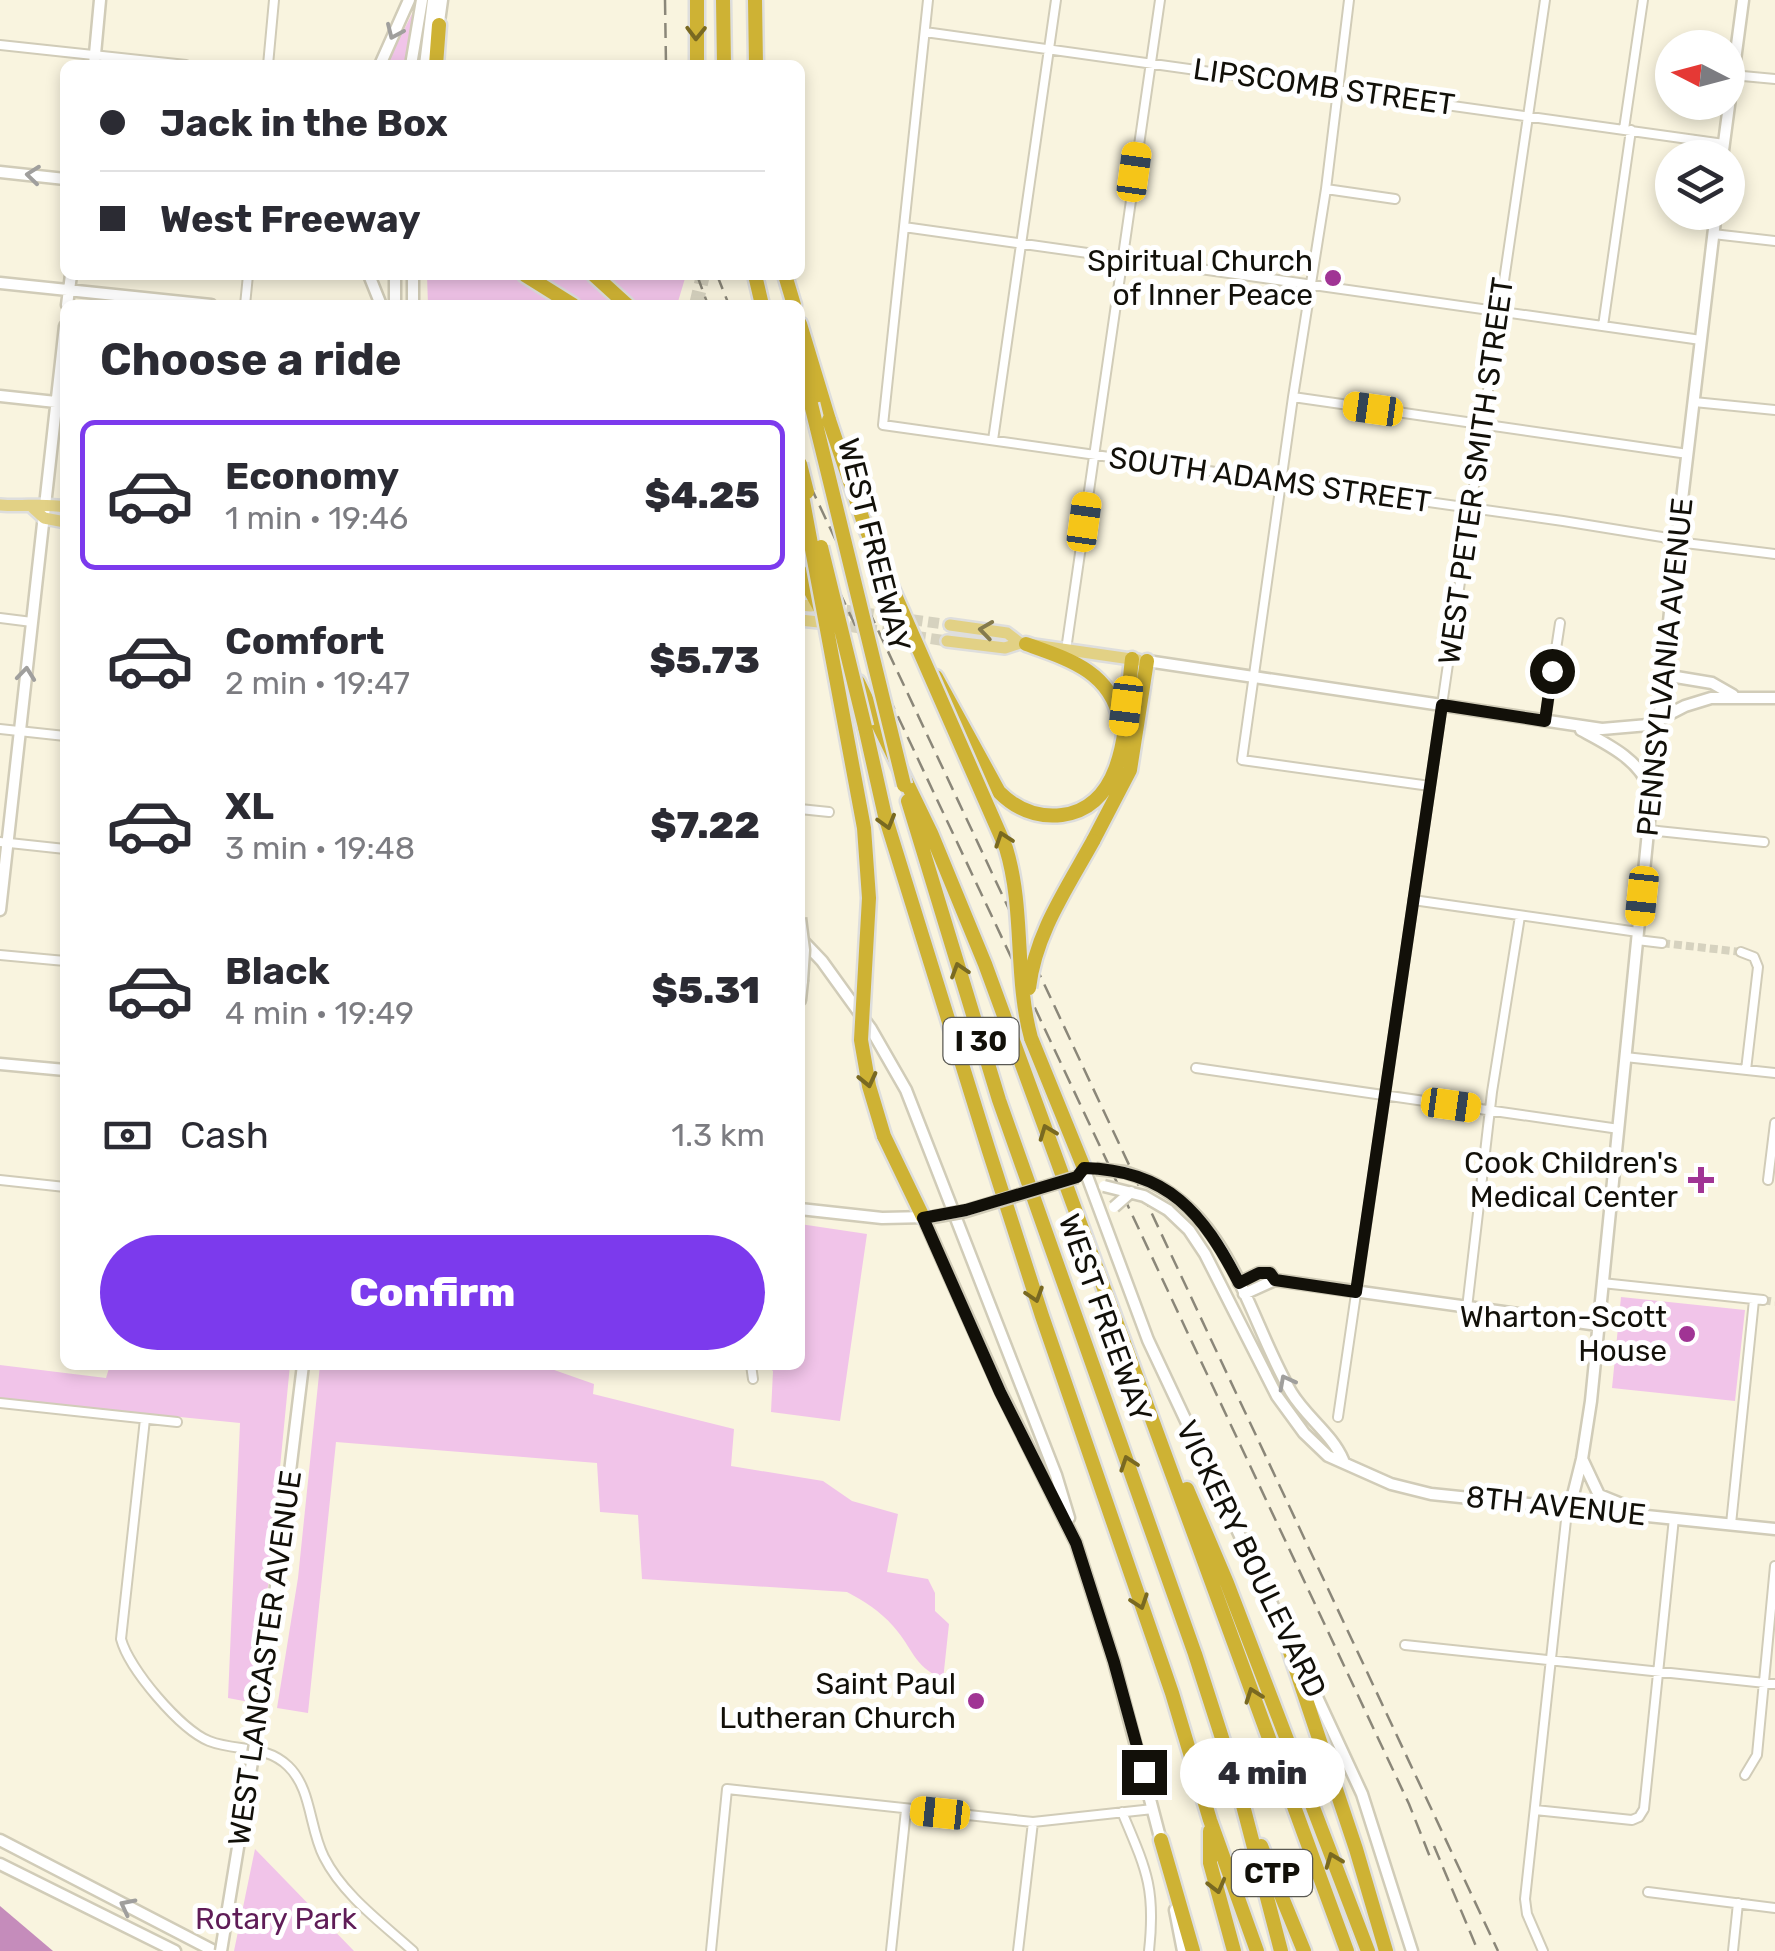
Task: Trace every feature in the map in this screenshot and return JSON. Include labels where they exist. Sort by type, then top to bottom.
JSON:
[{"type":"highway","points":[[697,0],[698,60]]},
{"type":"highway","points":[[724,0],[724,60]]},
{"type":"highway","points":[[755,0],[756,60]]},
{"type":"highway","points":[[432,60],[439,25]]},
{"type":"highway","points":[[533,280],[565,300]]},
{"type":"highway","points":[[600,280],[622,300]]},
{"type":"highway","points":[[805,339],[866,528],[1011,862],[1019,914],[1024,1009],[1042,1068],[1086,1171]]},
{"type":"highway","name":"WEST FREEWAY","points":[[805,372],[904,784],[1000,1100],[1195,1654],[1240,1794],[1281,1951]]},
{"type":"highway","name":"WEST FREEWAY","points":[[805,484],[885,816],[1042,1316],[1257,1951]]},
{"type":"highway","points":[[805,511],[864,828],[869,898],[861,1040],[868,1086],[884,1136],[928,1217]]},
{"type":"highway","points":[[805,580],[931,833],[963,906],[1347,1951]]},
{"type":"highway","points":[[1023,644],[1074,662],[1099,678],[1114,700],[1122,737]]},
{"type":"highway","points":[[918,646],[1000,792],[1023,810],[1050,816],[1086,808],[1105,792],[1114,774],[1140,660]]},
{"type":"highway","points":[[1032,1038],[1029,988],[1034,955],[1130,770],[1140,660]]},
{"type":"highway","points":[[1116,1322],[1227,1583],[1368,1951]]},
{"type":"highway","points":[[1279,1618],[1386,1951]]},
{"type":"highway","name":"CTP","points":[[1240,1794],[1304,1951]]},
{"type":"highway","name":"CTP","points":[[1210,1820],[1210,1863],[1234,1951]]},
{"type":"highway","points":[[1161,1840],[1193,1951]]},
{"type":"main road","points":[[94,60],[100,0]]},
{"type":"main road","points":[[382,60],[409,0]]},
{"type":"main road","points":[[412,60],[422,0]]},
{"type":"main road","points":[[431,60],[433,0]]},
{"type":"main road","points":[[439,25],[442,0]]},
{"type":"main road","points":[[1738,30],[1742,0]]},
{"type":"main road","points":[[0,172],[60,178]]},
{"type":"main road","name":"PENNSYLVANIA AVENUE","points":[[1570,1507],[1582,1459],[1598,1325],[1677,542],[1714,230]]},
{"type":"main road","points":[[68,300],[70,280]]},
{"type":"main road","points":[[0,283],[164,300]]},
{"type":"main road","points":[[0,396],[60,402]]},
{"type":"main road","points":[[0,910],[4,842],[44,518],[39,506],[60,407]]},
{"type":"main road","points":[[0,505],[60,506]]},
{"type":"main road","points":[[44,518],[60,521]]},
{"type":"main road","points":[[805,621],[818,622]]},
{"type":"main road","points":[[950,625],[1007,633],[1023,644]]},
{"type":"main road","points":[[947,641],[1006,648],[1023,644],[1572,725],[1628,729],[1659,720],[1698,701],[1734,696],[1775,698]]},
{"type":"main road","points":[[1664,675],[1712,682],[1734,696]]},
{"type":"main road","points":[[1572,725],[1634,765],[1647,782],[1651,802]]},
{"type":"main road","points":[[805,943],[871,1029],[906,1090],[1056,1474],[1114,1662],[1161,1840],[1183,1951]]},
{"type":"main road","points":[[0,1064],[60,1070]]},
{"type":"main road","points":[[805,1210],[882,1218],[928,1217],[966,1210],[1086,1171],[1090,1185]]},
{"type":"main road","name":"8TH AVENUE","points":[[1086,1171],[1125,1172],[1158,1185],[1202,1220],[1242,1288],[1290,1389],[1343,1460]]},
{"type":"main road","name":"8TH AVENUE","points":[[1090,1185],[1131,1192],[1168,1210],[1189,1230],[1285,1409],[1328,1456],[1418,1491],[1775,1528]]},
{"type":"main road","name":"VICKERY BOULEVARD","points":[[1090,1185],[1162,1372],[1362,1794],[1412,1951]]},
{"type":"main road","points":[[1109,1238],[1114,1207],[1131,1192]]},
{"type":"main road","points":[[928,1217],[975,1336],[1076,1543]]},
{"type":"main road","points":[[1242,1288],[1275,1280],[1598,1325]]},
{"type":"main road","name":"WEST LANCASTER AVENUE","points":[[217,1951],[262,1701],[302,1370]]},
{"type":"main road","points":[[1582,1459],[1599,1495],[1646,1515]]},
{"type":"main road","points":[[0,1840],[217,1951]]},
{"type":"main road","points":[[0,1864],[175,1951]]},
{"type":"street","points":[[268,60],[274,0]]},
{"type":"street","points":[[928,0],[904,227],[1701,340]]},
{"type":"street","points":[[993,440],[1056,0]]},
{"type":"street","points":[[1066,650],[1160,0]]},
{"type":"street","points":[[1349,0],[1340,90],[1292,397],[1242,760],[1430,786]]},
{"type":"street","name":"WEST PETER SMITH STREET","points":[[1338,1416],[1545,0]]},
{"type":"street","points":[[1603,326],[1643,0]]},
{"type":"street","name":"LIPSCOMB STREET","points":[[924,32],[1697,140]]},
{"type":"street","points":[[0,45],[94,60]]},
{"type":"street","points":[[1745,77],[1775,80]]},
{"type":"street","points":[[1326,188],[1395,199]]},
{"type":"street","name":"SOUTH ADAMS STREET","points":[[904,227],[883,425],[1775,554]]},
{"type":"street","points":[[1714,234],[1775,241]]},
{"type":"street","points":[[1292,397],[1688,454]]},
{"type":"street","points":[[1694,402],[1775,410]]},
{"type":"street","points":[[0,618],[32,622]]},
{"type":"street","points":[[1545,721],[1560,623]]},
{"type":"street","points":[[0,729],[60,735]]},
{"type":"street","points":[[805,809],[829,812]]},
{"type":"street","points":[[1648,830],[1764,842]]},
{"type":"street","points":[[4,842],[60,848]]},
{"type":"street","points":[[1413,900],[1662,943]]},
{"type":"street","points":[[1467,1308],[1490,1111],[1520,916]]},
{"type":"street","points":[[1740,952],[1754,957],[1758,967],[1746,1070]]},
{"type":"street","points":[[0,955],[60,961]]},
{"type":"street","points":[[1625,1057],[1775,1073]]},
{"type":"street","points":[[1196,1068],[1619,1129]]},
{"type":"street","points":[[1768,1180],[1775,1123]]},
{"type":"street","points":[[0,1180],[60,1186]]},
{"type":"street","points":[[1602,1283],[1758,1300],[1731,1524]]},
{"type":"street","points":[[752,1370],[753,1379]]},
{"type":"street","points":[[0,1404],[177,1422]]},
{"type":"street","points":[[145,1419],[120,1639],[123,1647],[146,1681],[190,1730],[210,1741],[272,1753],[296,1774],[305,1792],[317,1840],[331,1869],[413,1951]]},
{"type":"street","name":"PENNSYLVANIA AVENUE","points":[[1543,1951],[1526,1914],[1524,1898],[1570,1507]]},
{"type":"street","points":[[1535,1810],[1632,1820],[1644,1809],[1674,1518]]},
{"type":"street","points":[[1745,1775],[1757,1755],[1775,1566]]},
{"type":"street","points":[[1405,1645],[1775,1684]]},
{"type":"street","points":[[711,1951],[727,1789],[1033,1822],[1153,1809]]},
{"type":"street","points":[[891,1951],[906,1810]]},
{"type":"street","points":[[1122,1812],[1151,1886],[1149,1951]]},
{"type":"street","points":[[1018,1951],[1033,1822]]},
{"type":"street","points":[[1648,1892],[1775,1908]]},
{"type":"street","points":[[1733,1951],[1738,1904]]},
{"type":"green space","points":[[417,4],[406,60],[389,60]]},
{"type":"green space","points":[[427,280],[684,280],[678,300],[428,300]]},
{"type":"green space","points":[[805,1225],[867,1234],[840,1421],[771,1412],[773,1371],[805,1370]]},
{"type":"green space","points":[[1621,1297],[1745,1310],[1735,1401],[1612,1388]]},
{"type":"green space","points":[[0,1365],[106,1378],[108,1370],[290,1370],[269,1580],[249,1702],[228,1698],[240,1423],[0,1399]]},
{"type":"green space","points":[[319,1370],[554,1370],[594,1384],[593,1394],[734,1429],[731,1466],[823,1481],[852,1501],[898,1514],[887,1572],[928,1579],[935,1593],[935,1611],[949,1624],[943,1680],[919,1662],[883,1616],[847,1592],[642,1579],[638,1515],[600,1512],[597,1463],[336,1442],[308,1713],[277,1708],[298,1578]]},
{"type":"green space","name":"Rotary Park","points":[[255,1849],[354,1951],[234,1951]]},
{"type":"shaded area","points":[[0,1906],[53,1951],[0,1951]]},
{"type":"tunnel","points":[[697,300],[702,280]]},
{"type":"tunnel","points":[[830,608],[950,625]]},
{"type":"tunnel","points":[[833,624],[947,641]]},
{"type":"tunnel","points":[[1662,943],[1741,952]]},
{"type":"tunnel","points":[[1763,1300],[1775,1302]]},
{"type":"railway","points":[[665,0],[666,60]]},
{"type":"railway","points":[[699,280],[706,300]]},
{"type":"railway","points":[[719,280],[727,300]]},
{"type":"railway","points":[[805,475],[1498,1951]]},
{"type":"railway","points":[[805,519],[1409,1804],[1432,1862]]},
{"type":"railway","points":[[1434,1846],[1478,1951]]},
{"type":"place","name":"Spiritual Church of Inner Peace","points":[[1333,278]]},
{"type":"place","name":"Cook Children's Medical Center","points":[[1701,1180]]},
{"type":"place","name":"Wharton-Scott House","points":[[1687,1334]]},
{"type":"place","name":"Saint Paul Lutheran Church","points":[[976,1701]]},
{"type":"route","points":[[1144,1772],[1076,1543],[1000,1392],[923,1218],[944,1216],[1077,1177],[1084,1168],[1108,1169],[1149,1181],[1194,1210],[1220,1245],[1239,1283],[1263,1272],[1270,1273],[1275,1280],[1356,1292],[1442,705],[1545,721],[1552,671]]}]
